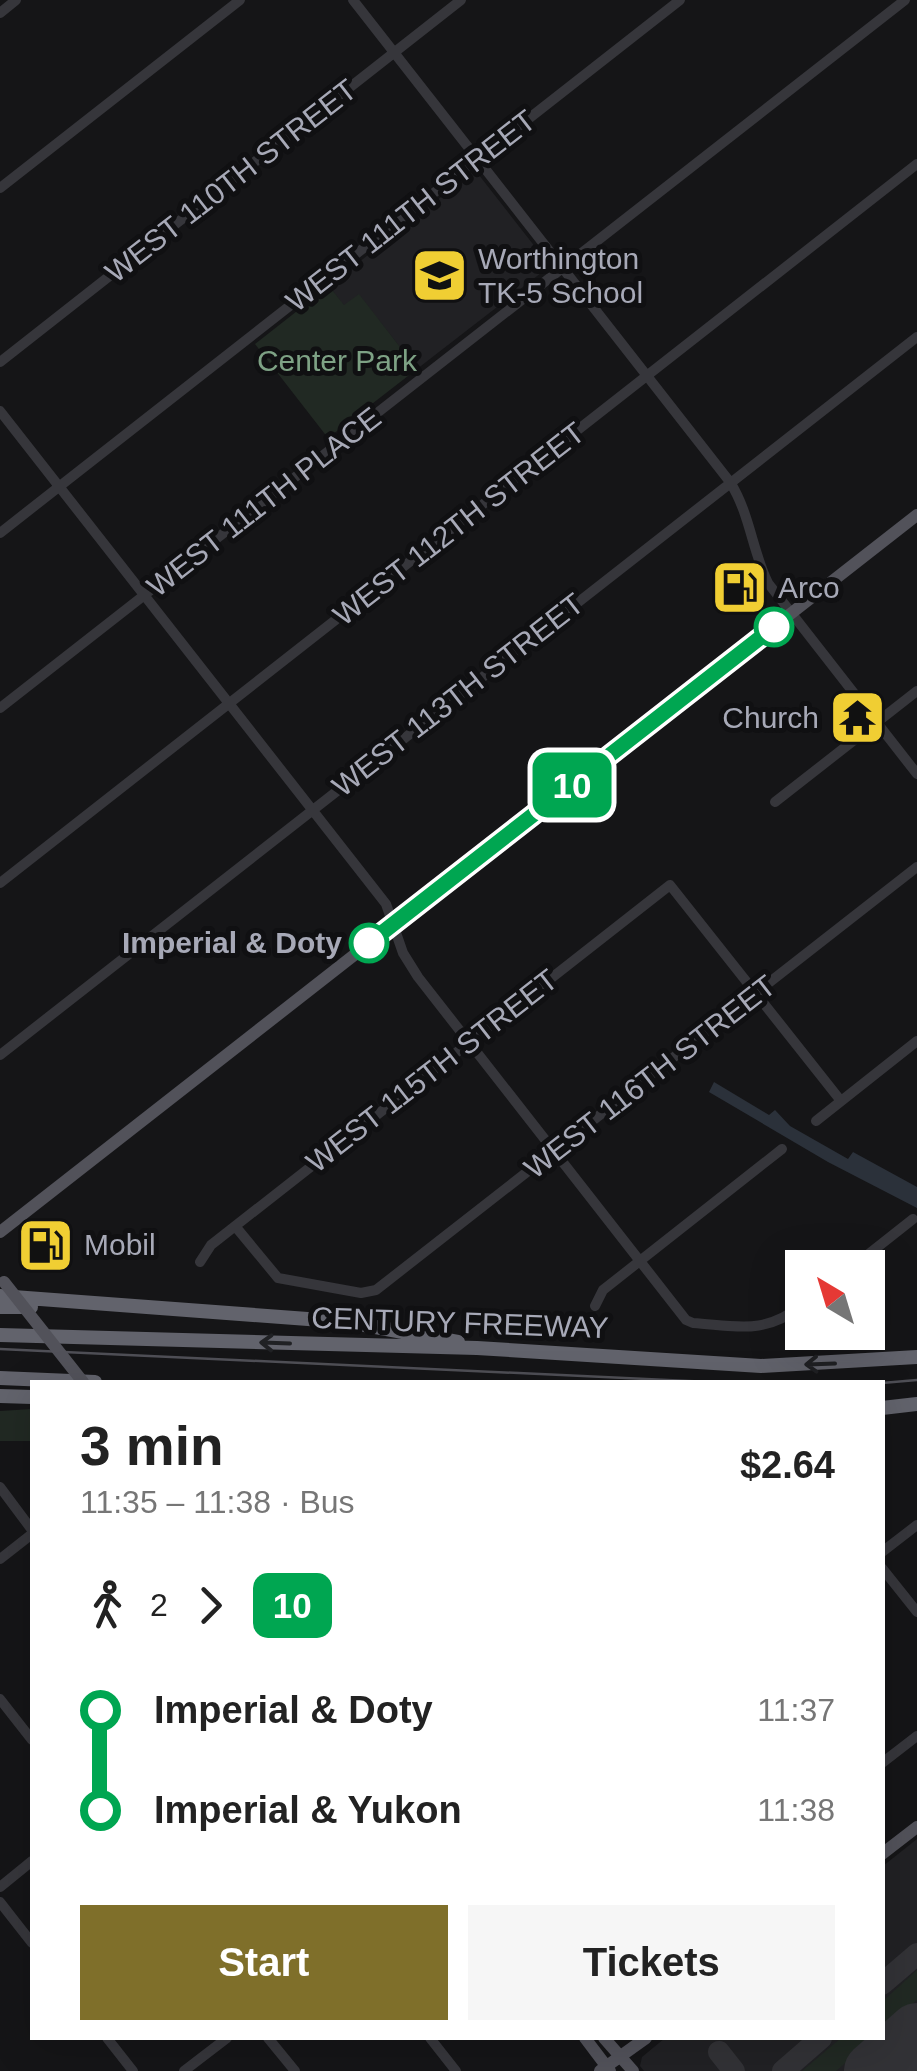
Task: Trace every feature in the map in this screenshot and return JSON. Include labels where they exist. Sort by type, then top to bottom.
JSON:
[{"type":"highway","points":[[1,1285],[132,1308]]},
{"type":"highway","points":[[0,1307],[254,1313],[348,1322],[478,1348]]},
{"type":"highway","name":"CENTURY FREEWAY","points":[[0,1335],[478,1348],[761,1366],[917,1357]]},
{"type":"highway","points":[[0,1378],[48,1380]]},
{"type":"highway","points":[[0,1397],[27,1396]]},
{"type":"highway","points":[[885,1408],[917,1404]]},
{"type":"main road","points":[[0,1232],[917,516]]},
{"type":"main road","points":[[1,1285],[81,1380]]},
{"type":"main road","points":[[885,1852],[917,1827]]},
{"type":"main road","points":[[586,2040],[606,2070],[643,2040]]},
{"type":"main road","points":[[606,2040],[632,2071]]},
{"type":"street","points":[[0,13],[16,0]]},
{"type":"street","points":[[0,188],[240,0]]},
{"type":"street","points":[[352,0],[730,482],[743,503],[759,564],[790,614],[917,774]]},
{"type":"street","name":"WEST 110TH STREET","points":[[0,362],[461,0]]},
{"type":"street","name":"WEST 111TH STREET","points":[[0,533],[680,0]]},
{"type":"street","name":"WEST 111TH PLACE","points":[[0,708],[904,0]]},
{"type":"street","name":"WEST 112TH STREET","points":[[0,883],[917,164]]},
{"type":"street","name":"WEST 113TH STREET","points":[[0,1055],[917,336]]},
{"type":"street","points":[[0,411],[386,904],[403,953],[418,977],[686,1320],[758,1328],[785,1317]]},
{"type":"street","points":[[775,802],[917,691]]},
{"type":"street","name":"WEST 116TH STREET","points":[[235,1226],[278,1278],[361,1293],[382,1286],[917,867]]},
{"type":"street","name":"WEST 115TH STREET","points":[[200,1262],[211,1245],[670,885],[756,993]]},
{"type":"street","points":[[756,993],[842,1101]]},
{"type":"street","points":[[816,1122],[917,1042]]},
{"type":"street","points":[[595,1306],[603,1290],[782,1149]]},
{"type":"street","points":[[874,1250],[913,1219]]},
{"type":"street","points":[[0,1487],[30,1529]]},
{"type":"street","points":[[885,1550],[917,1524]]},
{"type":"street","points":[[0,1559],[30,1534]]},
{"type":"street","points":[[885,1572],[917,1612]]},
{"type":"street","points":[[885,1588],[893,1582]]},
{"type":"street","points":[[0,1699],[30,1737]]},
{"type":"street","points":[[885,1761],[917,1736]]},
{"type":"street","points":[[0,1887],[30,1863]]},
{"type":"street","points":[[0,1902],[30,1940]]},
{"type":"street","points":[[109,2040],[133,2071]]},
{"type":"street","points":[[184,2071],[224,2040]]},
{"type":"street","points":[[270,2040],[295,2071]]},
{"type":"street","points":[[432,2040],[456,2071]]},
{"type":"shaded area","name":"Worthington TK-5 School","points":[[475,170],[550,266],[417,369],[359,295],[344,306],[329,286]]},
{"type":"shaded area","points":[[714,1082],[769,1115],[775,1110],[790,1126],[848,1159],[853,1152],[917,1187],[917,1208],[828,1162],[709,1092]]},
{"type":"shaded area","points":[[917,1839],[917,2071],[644,2071],[640,2066],[642,2057],[663,2040],[885,2040],[885,1864]]},
{"type":"green space","name":"Center Park","points":[[329,286],[344,305],[359,294],[417,369],[328,438],[255,344]]},
{"type":"green space","points":[[30,1409],[30,1441],[0,1441],[0,1411]]},
{"type":"green space","points":[[917,1970],[917,2000],[890,2024],[893,2029],[885,2030],[885,1999]]},
{"type":"green space","points":[[839,2040],[867,2040],[866,2051],[863,2048],[836,2071],[802,2071]]},
{"type":"taxiway","points":[[885,1981],[917,1954]]},
{"type":"taxiway","points":[[882,2040],[893,2045],[911,2037],[905,2053],[908,2071]]},
{"type":"taxiway","points":[[783,2071],[819,2040]]},
{"type":"taxiway","points":[[719,2052],[734,2071]]},
{"type":"runway","points":[[873,2071],[917,2032]]},
{"type":"tram line","points":[[0,1349],[667,1380]]},
{"type":"tram line","points":[[885,1383],[917,1380]]},
{"type":"bus line","name":"10","points":[[369,943],[774,627]]},
{"type":"place","name":"Worthington TK-5 School","points":[[439,276]]},
{"type":"place","name":"Arco","points":[[739,588]]},
{"type":"place","name":"Church","points":[[858,718]]},
{"type":"place","name":"Imperial & Doty","points":[[369,943]]},
{"type":"place","name":"Mobil","points":[[45,1245]]}]
